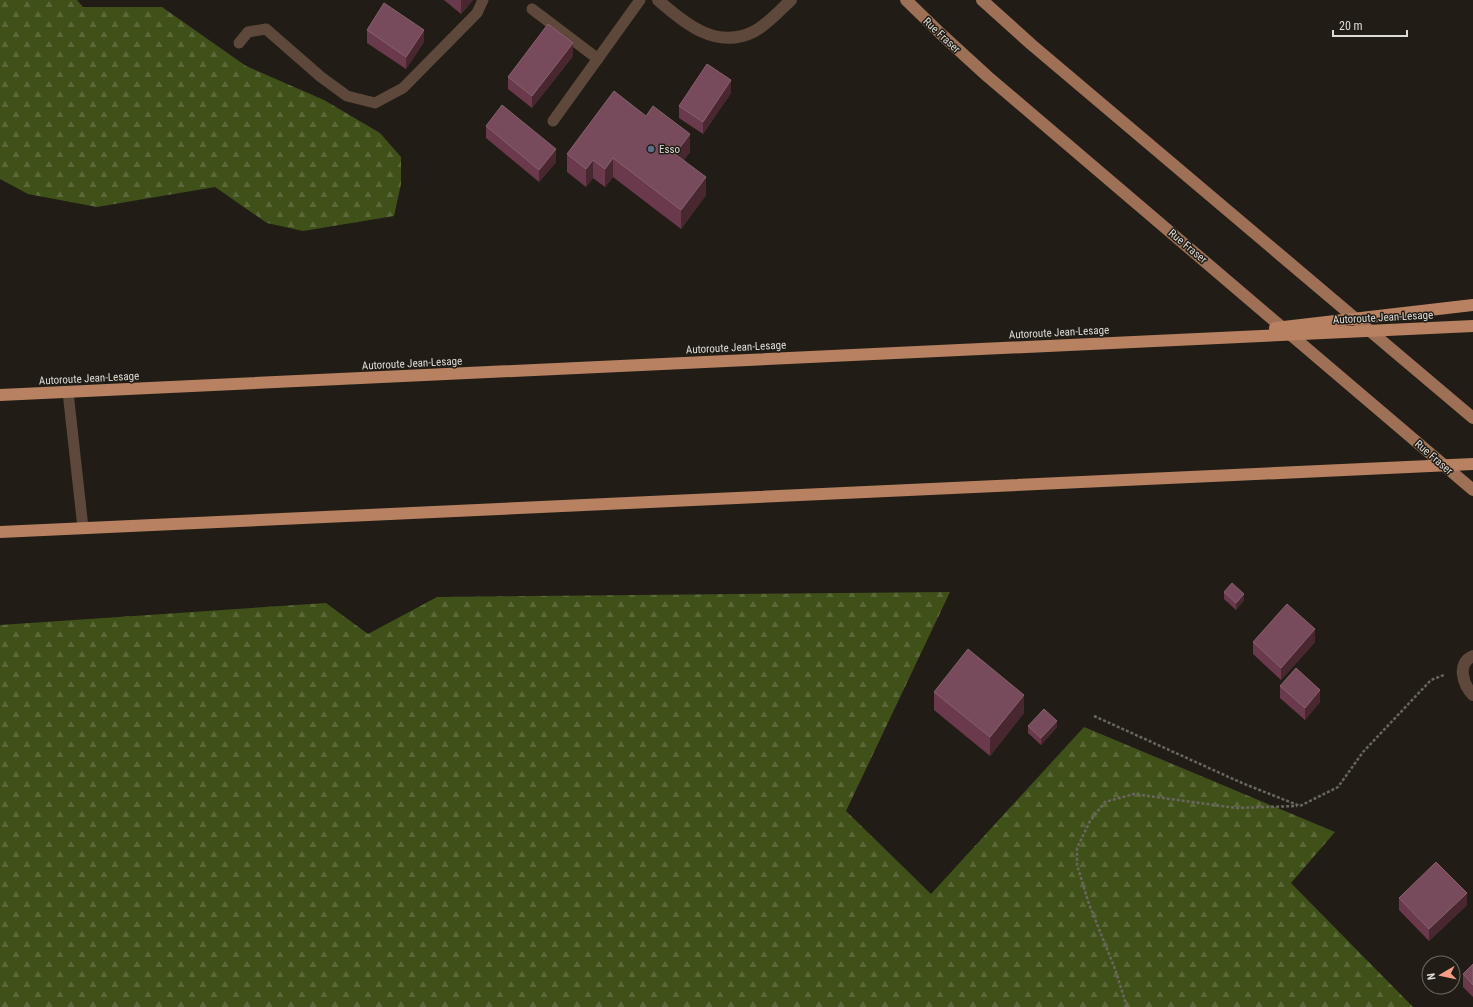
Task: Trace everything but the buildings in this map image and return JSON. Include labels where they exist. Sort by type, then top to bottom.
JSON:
[{"type":"highway","points":[[1169,340],[1473,305]]},
{"type":"highway","name":"Autoroute Jean-Lesage","points":[[0,395],[1473,326]]},
{"type":"highway","points":[[0,532],[1473,464]]},
{"type":"main road","name":"Rue Fraser","points":[[906,0],[987,76],[1473,490]]},
{"type":"main road","points":[[982,0],[1032,45],[1473,418]]},
{"type":"street","points":[[658,0],[677,17],[697,30],[716,37],[736,38],[754,32],[791,0]]},
{"type":"street","points":[[1473,656],[1468,658],[1463,666],[1463,678],[1468,690],[1473,695]]},
{"type":"lane","points":[[239,43],[248,32],[266,29],[321,77],[347,96],[375,103],[403,88],[477,13],[484,0]]},
{"type":"lane","points":[[554,121],[640,0]]},
{"type":"lane","points":[[532,9],[598,59]]},
{"type":"lane","points":[[68,392],[82,528]]},
{"type":"path","points":[[1127,1007],[1115,969],[1089,904],[1077,866],[1077,848],[1090,821],[1105,802],[1134,794],[1236,808],[1300,806],[1338,787],[1363,752],[1431,680],[1463,666]]},
{"type":"path","points":[[1094,716],[1242,783],[1300,806]]},
{"type":"green space","points":[[0,0],[77,0],[83,7],[162,7],[246,66],[324,100],[380,133],[401,157],[401,184],[394,216],[303,231],[267,223],[215,187],[97,207],[28,194],[0,179]]},
{"type":"green space","points":[[950,592],[846,811],[931,894],[1084,727],[1335,832],[1291,883],[1413,1007],[0,1007],[0,625],[326,603],[368,634],[437,597]]},
{"type":"place","name":"Esso","points":[[651,149]]}]
